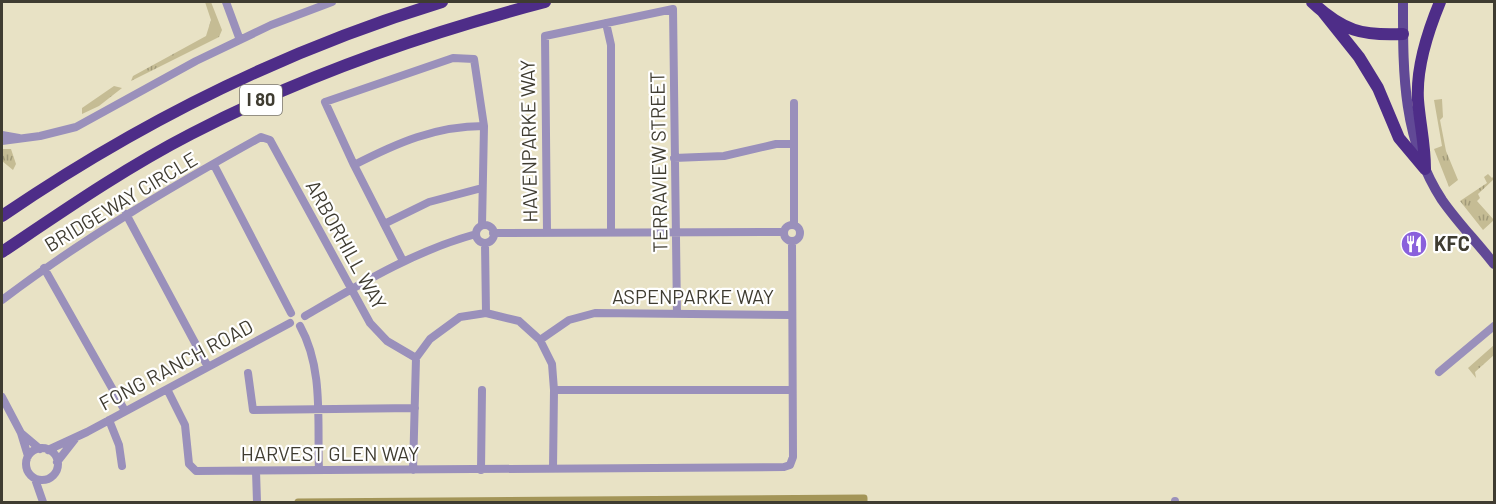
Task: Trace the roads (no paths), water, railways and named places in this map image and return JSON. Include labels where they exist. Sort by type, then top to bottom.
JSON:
[{"type":"highway","name":"I 80","points":[[2,216],[60,177],[140,129],[213,91],[308,48],[442,2]]},
{"type":"highway","name":"I 80","points":[[2,252],[107,182],[190,135],[276,92],[376,52],[455,26],[545,2]]},
{"type":"highway","points":[[1312,2],[1339,25],[1358,33],[1403,34]]},
{"type":"highway","points":[[1425,169],[1425,139],[1418,99],[1429,28],[1440,2]]},
{"type":"highway","points":[[1323,12],[1359,57],[1378,88],[1399,138],[1425,169]]},
{"type":"main road","points":[[1403,2],[1403,81],[1412,133],[1425,169],[1443,201],[1494,264]]},
{"type":"street","points":[[226,2],[240,40]]},
{"type":"street","points":[[2,141],[57,133],[84,123],[240,40],[332,2]]},
{"type":"street","name":"HAVENPARKE WAY","points":[[547,232],[545,36],[673,9]]},
{"type":"street","name":"TERRAVIEW STREET","points":[[673,9],[674,158],[678,231],[677,314]]},
{"type":"street","points":[[606,23],[611,45],[611,232]]},
{"type":"street","points":[[305,315],[442,243],[476,234],[482,225],[484,126],[474,59],[453,58],[325,102],[354,165],[404,261]]},
{"type":"street","points":[[784,232],[786,237],[792,241],[799,237],[801,232],[794,224],[794,103]]},
{"type":"street","points":[[354,165],[382,151],[442,128],[484,126]]},
{"type":"street","points":[[2,135],[19,138]]},
{"type":"street","name":"BRIDGEWAY CIRCLE","points":[[2,300],[44,268],[126,214],[261,137]]},
{"type":"street","name":"ARBORHILL WAY","points":[[261,137],[270,140],[370,323],[387,341],[416,358]]},
{"type":"street","points":[[674,158],[724,156],[776,144],[793,144]]},
{"type":"street","points":[[214,165],[291,313],[290,323],[300,326],[315,357],[319,470]]},
{"type":"street","points":[[384,224],[429,202],[482,188]]},
{"type":"street","points":[[126,214],[208,367]]},
{"type":"street","points":[[784,232],[786,227],[794,224]]},
{"type":"street","points":[[476,234],[479,241],[485,243],[492,239],[491,228],[482,225]]},
{"type":"street","points":[[493,233],[784,232]]},
{"type":"street","name":"ASPENPARKE WAY","points":[[540,340],[569,320],[595,313],[792,315],[792,241]]},
{"type":"street","points":[[485,243],[486,313]]},
{"type":"street","points":[[44,268],[125,411]]},
{"type":"street","points":[[291,313],[298,311],[305,315]]},
{"type":"street","points":[[413,470],[416,358],[430,339],[460,317],[486,313],[519,321],[540,340],[552,364],[553,468]]},
{"type":"street","points":[[300,326],[305,322],[305,315]]},
{"type":"street","points":[[554,390],[792,390],[792,315]]},
{"type":"street","name":"FONG RANCH ROAD","points":[[44,449],[78,437],[290,323]]},
{"type":"street","points":[[1439,372],[1494,326]]},
{"type":"street","points":[[248,373],[253,410],[415,408]]},
{"type":"street","name":"HARVEST GLEN WAY","points":[[167,389],[185,425],[192,468],[202,471],[778,468],[790,465],[793,457],[792,390]]},
{"type":"street","points":[[481,470],[482,390]]},
{"type":"street","points":[[2,397],[21,433],[27,456],[27,470],[35,479],[43,502]]},
{"type":"street","points":[[109,420],[119,445],[122,466]]},
{"type":"street","points":[[21,433],[44,449],[57,462],[56,470],[48,479],[43,502]]},
{"type":"street","name":"FONG RANCH ROAD","points":[[57,462],[78,437]]},
{"type":"street","points":[[27,456],[44,449]]},
{"type":"street","points":[[256,471],[257,502]]},
{"type":"street","points":[[35,479],[48,479]]},
{"type":"waterway","points":[[298,502],[864,498],[864,502]]},
{"type":"place","name":"KFC","points":[[1414,244]]}]
